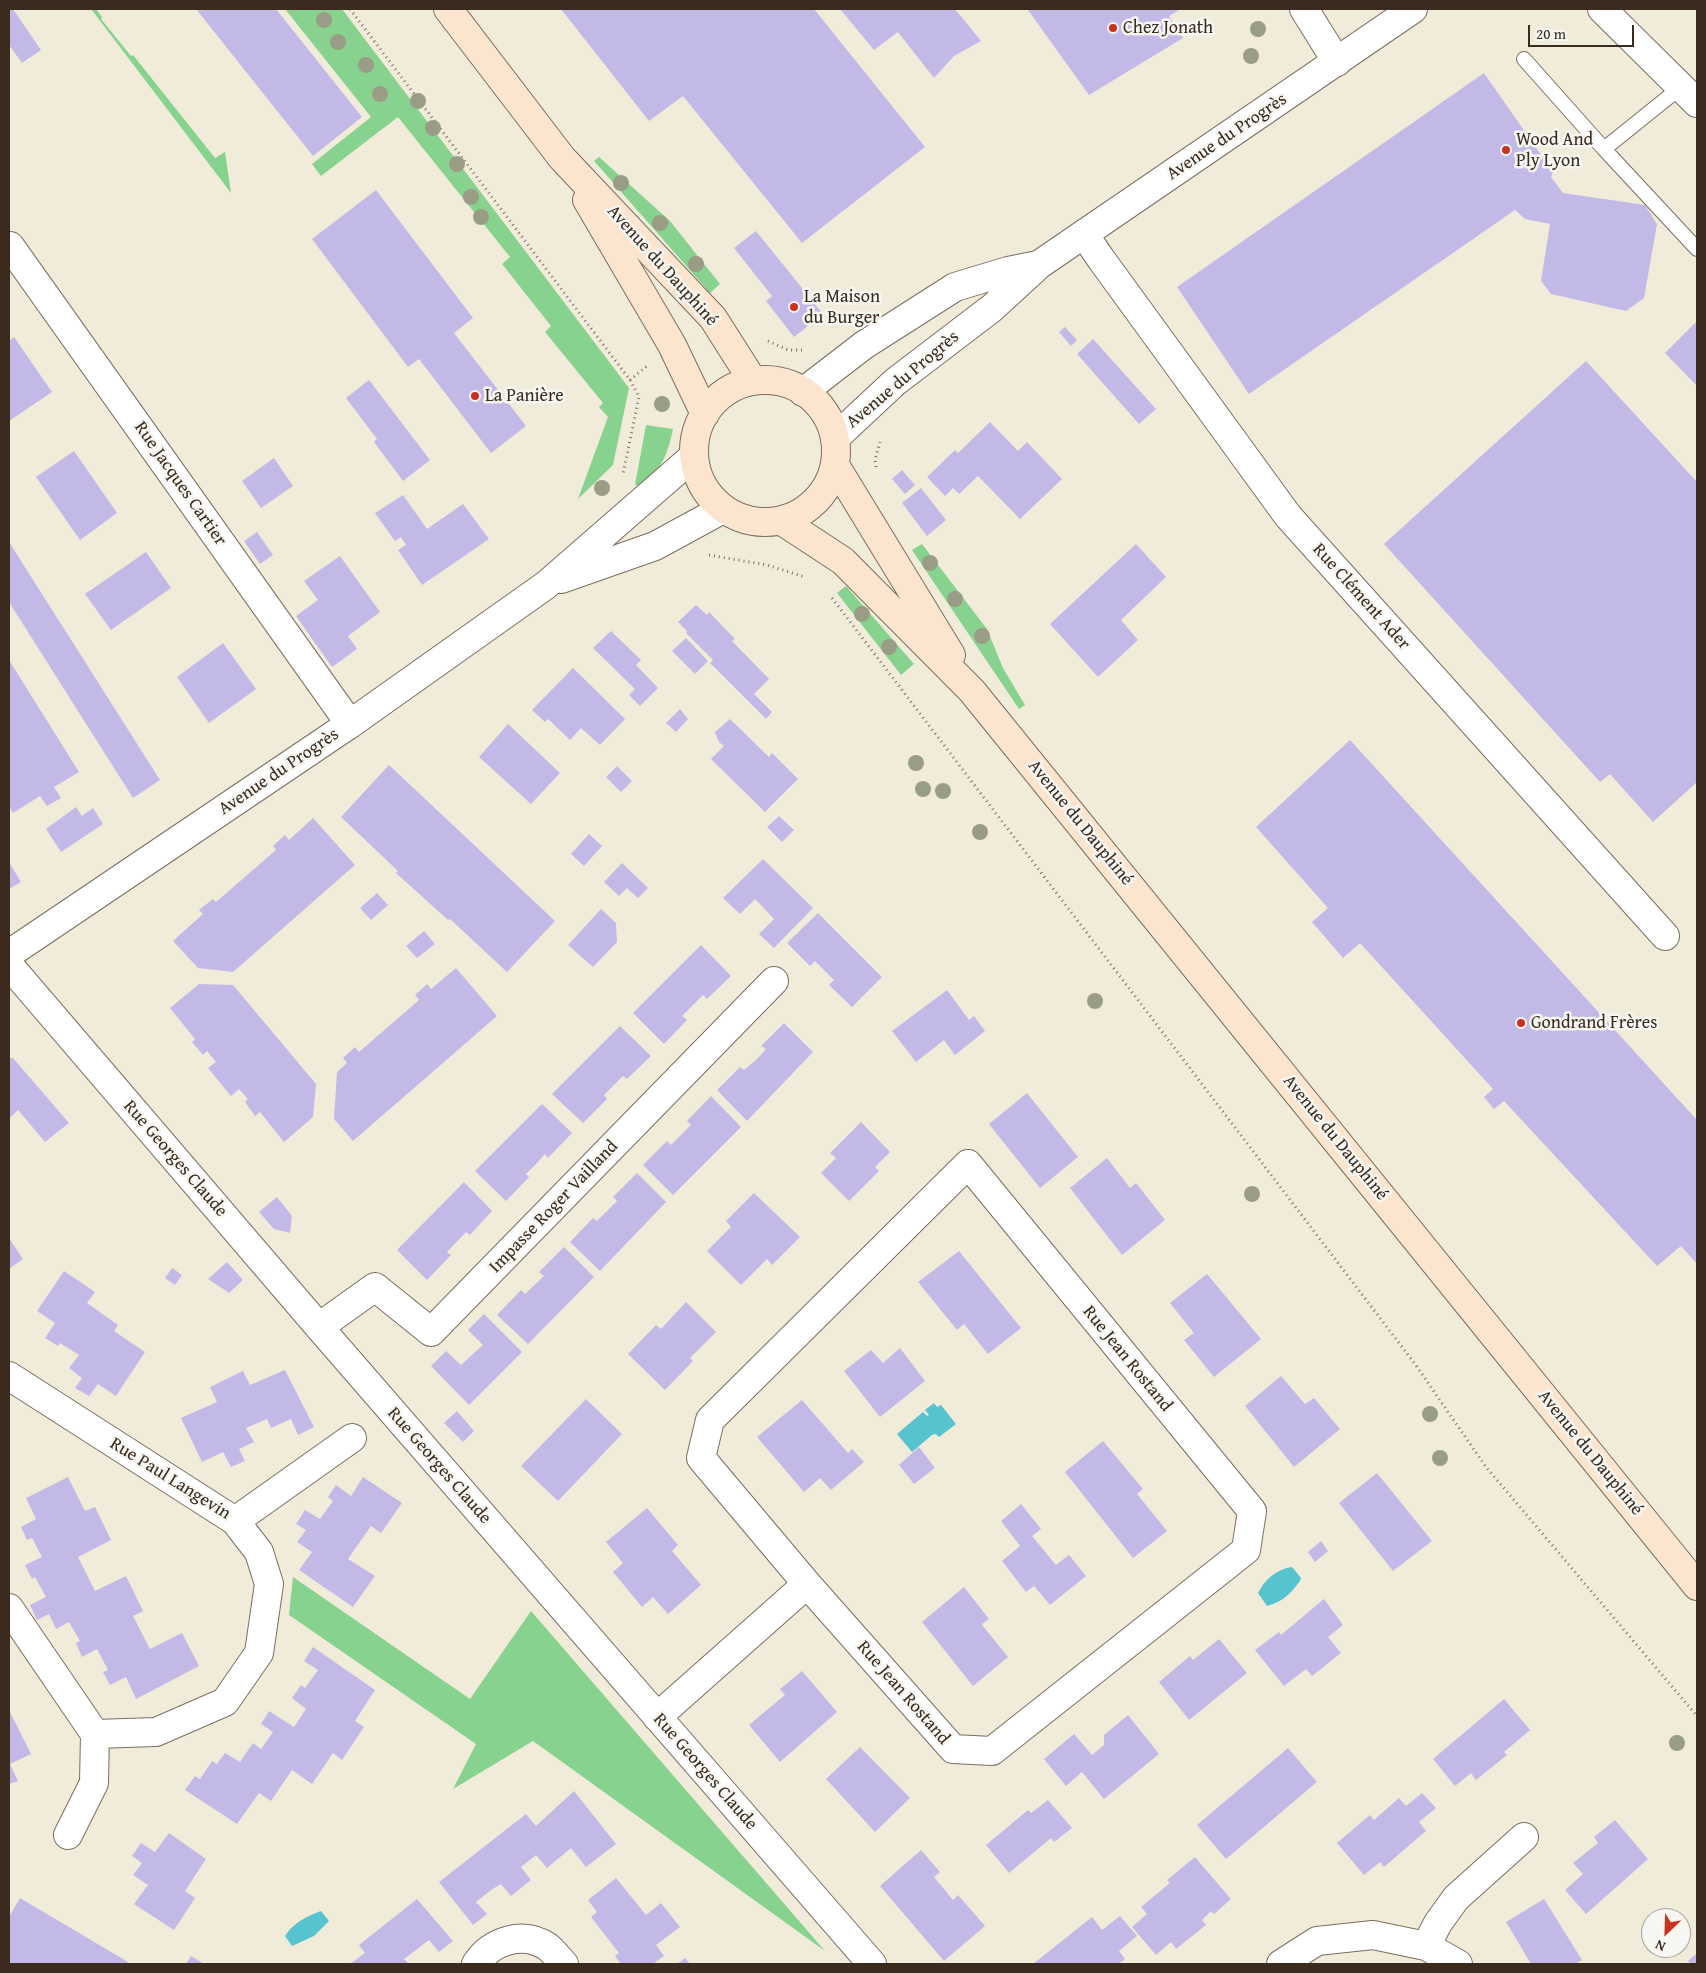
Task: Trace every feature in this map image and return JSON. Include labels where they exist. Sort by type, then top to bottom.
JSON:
[{"type":"main road","name":"Avenue du Dauphiné","points":[[448,9],[562,158],[713,318],[753,382]]},
{"type":"main road","name":"Avenue du Dauphiné","points":[[562,158],[672,345],[705,414]]},
{"type":"main road","points":[[771,381],[803,392],[818,404],[829,420],[835,451],[829,484],[817,500],[801,513],[782,521],[762,522],[742,518],[723,508],[709,494],[699,476],[694,456],[696,434],[705,414],[718,399],[734,388],[753,382],[771,381]]},
{"type":"main road","name":"Avenue du Dauphiné","points":[[835,451],[972,691]]},
{"type":"main road","name":"Avenue du Dauphiné","points":[[782,521],[842,561],[972,691],[1697,1586]]},
{"type":"street","points":[[1304,9],[1337,62]]},
{"type":"street","name":"Avenue du Progrès","points":[[835,451],[895,382],[992,308],[1040,264],[1413,9]]},
{"type":"street","points":[[1602,9],[1689,95]]},
{"type":"street","name":"Rue Clément Ader","points":[[1084,234],[1288,516],[1665,936]]},
{"type":"street","name":"Rue Jacques Cartier","points":[[9,247],[350,724]]},
{"type":"street","name":"Avenue du Progrès","points":[[803,392],[864,345],[955,287],[1008,271],[1040,264]]},
{"type":"street","name":"Avenue du Progrès","points":[[9,954],[350,724],[546,585],[694,456]]},
{"type":"street","name":"Avenue du Progrès","points":[[546,585],[655,546],[723,508]]},
{"type":"street","name":"Rue Georges Claude","points":[[9,965],[319,1327],[872,1964]]},
{"type":"street","name":"Impasse Roger Vailland","points":[[319,1327],[374,1287],[431,1332],[774,981]]},
{"type":"street","name":"Rue Jean Rostand","points":[[968,1164],[1252,1511],[1246,1550],[992,1751],[952,1749],[807,1584],[701,1458],[710,1420],[968,1164]]},
{"type":"street","name":"Rue Paul Langevin","points":[[9,1376],[235,1521],[352,1438]]},
{"type":"street","points":[[95,1734],[156,1732],[225,1702],[258,1653],[269,1584],[259,1552],[235,1521]]},
{"type":"street","points":[[657,1717],[807,1584]]},
{"type":"street","points":[[9,1608],[95,1734],[94,1783],[68,1835]]},
{"type":"street","points":[[1426,1946],[1438,1923],[1456,1898],[1524,1837]]},
{"type":"street","points":[[1281,1964],[1317,1941],[1373,1935],[1426,1946],[1458,1964]]},
{"type":"street","points":[[476,1964],[484,1952],[507,1939],[528,1939],[547,1947],[564,1964]]},
{"type":"lane","points":[[1524,59],[1604,150],[1697,249]]},
{"type":"lane","points":[[1604,150],[1689,95]]},
{"type":"path","points":[[350,9],[630,380]]},
{"type":"path","points":[[830,596],[1415,1364],[1486,1467],[1697,1716]]},
{"type":"green space","points":[[91,9],[96,9],[102,17],[101,19],[131,56],[133,55],[215,158],[225,152],[231,193]]},
{"type":"green space","points":[[285,9],[342,9],[629,388],[613,465],[578,499],[608,417],[599,407],[603,403],[545,332],[551,326],[502,264],[510,257],[398,117],[321,176],[312,164],[371,117]]},
{"type":"green space","points":[[599,157],[670,221],[720,284],[710,293],[594,161]]},
{"type":"green space","points":[[646,425],[673,429],[669,446],[659,467],[641,485],[635,485]]},
{"type":"green space","points":[[922,544],[987,629],[1003,668],[1025,705],[1019,709],[912,550]]},
{"type":"green space","points":[[846,586],[914,664],[901,675],[837,593]]},
{"type":"green space","points":[[293,1577],[470,1699],[531,1611],[825,1951],[533,1741],[453,1789],[476,1744],[289,1615]]},
{"type":"water","points":[[934,1403],[937,1407],[941,1405],[956,1424],[939,1437],[936,1434],[932,1435],[912,1452],[897,1434],[923,1412],[927,1416],[929,1415],[925,1410]]},
{"type":"water","points":[[1292,1567],[1301,1578],[1300,1581],[1286,1596],[1278,1602],[1267,1606],[1258,1593],[1261,1588],[1276,1572]]},
{"type":"water","points":[[321,1911],[329,1921],[314,1936],[292,1946],[285,1936],[288,1931],[301,1920]]},
{"type":"building","points":[[9,9],[13,9],[41,50],[22,63],[9,45]]},
{"type":"building","points":[[196,9],[276,9],[362,117],[313,156]]},
{"type":"building","points":[[561,9],[814,9],[925,147],[802,243],[683,96],[649,121]]},
{"type":"building","points":[[840,9],[955,9],[981,41],[954,56],[934,78],[898,32],[874,50]]},
{"type":"building","points":[[1181,9],[1169,16],[1183,38],[1089,95],[1028,10]]},
{"type":"building","points":[[1484,73],[1553,172],[1551,177],[1563,193],[1645,205],[1657,224],[1644,298],[1626,311],[1551,294],[1541,281],[1550,224],[1525,219],[1515,210],[1249,394],[1177,287]]},
{"type":"building","points":[[376,190],[473,318],[454,333],[526,426],[491,453],[419,359],[408,367],[312,239]]},
{"type":"building","points":[[756,231],[823,314],[794,337],[766,301],[772,296],[734,248]]},
{"type":"building","points":[[1697,321],[1697,386],[1665,353]]},
{"type":"building","points":[[1065,327],[1077,340],[1071,346],[1059,332]]},
{"type":"building","points":[[14,337],[52,392],[9,421],[9,341]]},
{"type":"building","points":[[1093,339],[1156,409],[1139,424],[1077,354]]},
{"type":"building","points":[[1586,361],[1697,482],[1697,782],[1653,822],[1610,774],[1600,782],[1384,544]]},
{"type":"building","points":[[369,380],[430,460],[403,481],[374,442],[377,439],[346,398]]},
{"type":"building","points":[[990,422],[1018,451],[1027,442],[1062,479],[1020,519],[978,476],[959,494],[953,488],[945,496],[927,477],[955,450],[958,453]]},
{"type":"building","points":[[74,451],[117,513],[80,540],[36,477]]},
{"type":"building","points":[[274,458],[293,486],[261,508],[242,481]]},
{"type":"building","points":[[902,470],[915,485],[905,494],[892,479]]},
{"type":"building","points":[[921,488],[946,520],[927,536],[902,503]]},
{"type":"building","points":[[403,495],[427,529],[463,504],[489,539],[422,585],[398,550],[406,545],[401,537],[395,541],[375,513]]},
{"type":"building","points":[[257,532],[273,555],[260,564],[244,541]]},
{"type":"building","points":[[9,542],[160,780],[133,798],[9,602]]},
{"type":"building","points":[[1136,544],[1166,577],[1121,620],[1138,640],[1098,677],[1050,624]]},
{"type":"building","points":[[146,552],[171,588],[111,630],[85,594]]},
{"type":"building","points":[[340,556],[380,612],[348,636],[357,649],[332,667],[296,616],[318,600],[304,581]]},
{"type":"building","points":[[696,605],[707,615],[709,612],[735,639],[732,641],[769,679],[754,694],[772,712],[766,719],[710,663],[713,660],[686,633],[687,631],[678,622]]},
{"type":"building","points":[[611,631],[641,660],[636,665],[658,688],[640,706],[629,695],[635,689],[593,648]]},
{"type":"building","points":[[686,638],[708,661],[695,674],[672,651]]},
{"type":"building","points":[[223,643],[256,689],[209,723],[177,677]]},
{"type":"building","points":[[9,660],[79,772],[54,787],[61,798],[47,806],[40,796],[13,813],[9,806]]},
{"type":"building","points":[[573,668],[625,719],[600,745],[581,728],[570,740],[548,719],[545,722],[532,710]]},
{"type":"building","points":[[680,709],[688,719],[676,732],[666,723]]},
{"type":"building","points":[[730,719],[769,757],[772,753],[798,779],[765,812],[711,759],[724,746],[719,742],[715,732]]},
{"type":"building","points":[[508,724],[560,773],[531,804],[479,757]]},
{"type":"building","name":"Gondrand Frères","points":[[1350,740],[1697,1120],[1697,1264],[1681,1246],[1657,1266],[1504,1101],[1494,1109],[1484,1097],[1493,1089],[1360,943],[1343,958],[1312,922],[1328,908],[1256,827]]},
{"type":"building","points":[[389,765],[555,921],[507,972],[450,919],[448,920],[396,873],[398,871],[341,817]]},
{"type":"building","points":[[617,766],[632,781],[621,792],[606,777]]},
{"type":"building","points":[[76,807],[82,816],[93,808],[103,824],[61,852],[46,829]]},
{"type":"building","points":[[779,816],[794,830],[782,842],[767,827]]},
{"type":"building","points":[[313,818],[355,865],[233,972],[198,968],[173,941],[203,914],[199,910],[213,899],[216,902],[276,850],[273,846],[285,835],[289,840]]},
{"type":"building","points":[[589,834],[602,846],[584,866],[571,854]]},
{"type":"building","points":[[763,859],[813,908],[774,948],[759,934],[774,919],[755,899],[740,914],[723,898]]},
{"type":"building","points":[[9,862],[21,882],[9,889]]},
{"type":"building","points":[[622,863],[648,888],[638,898],[627,888],[619,896],[604,882]]},
{"type":"building","points":[[377,893],[388,905],[371,920],[360,908]]},
{"type":"building","points":[[601,909],[616,923],[617,942],[593,967],[568,945]]},
{"type":"building","points":[[818,913],[882,977],[852,1007],[829,985],[834,980],[815,961],[810,966],[787,943]]},
{"type":"building","points":[[424,931],[435,944],[417,958],[406,946]]},
{"type":"building","points":[[701,945],[731,976],[707,999],[703,995],[682,1016],[687,1020],[664,1044],[633,1013]]},
{"type":"building","points":[[456,968],[497,1016],[353,1141],[334,1119],[337,1072],[347,1063],[343,1058],[355,1047],[359,1052],[419,1000],[415,995],[427,984],[431,989]]},
{"type":"building","points":[[199,984],[233,985],[316,1084],[313,1117],[284,1142],[260,1112],[255,1116],[245,1102],[248,1099],[239,1089],[231,1096],[208,1068],[216,1062],[207,1051],[203,1055],[192,1042],[195,1039],[170,1008]]},
{"type":"building","points":[[947,990],[969,1020],[974,1016],[985,1031],[955,1055],[944,1040],[916,1062],[892,1031]]},
{"type":"building","points":[[784,1023],[813,1052],[747,1121],[717,1090],[740,1067],[744,1070],[756,1060],[766,1049],[761,1046]]},
{"type":"building","points":[[620,1026],[651,1056],[627,1079],[623,1076],[604,1095],[607,1099],[583,1123],[552,1094]]},
{"type":"building","points":[[9,1058],[13,1058],[69,1123],[45,1142],[18,1110],[11,1117],[9,1115]]},
{"type":"building","points":[[1027,1093],[1078,1157],[1040,1188],[989,1124]]},
{"type":"building","points":[[711,1096],[741,1127],[673,1195],[643,1165],[667,1141],[671,1145],[691,1125],[687,1121]]},
{"type":"building","points":[[542,1104],[572,1133],[548,1158],[545,1154],[526,1174],[529,1177],[506,1201],[475,1171]]},
{"type":"building","points":[[861,1122],[890,1152],[875,1167],[879,1171],[849,1201],[821,1173],[836,1158],[830,1153]]},
{"type":"building","points":[[1107,1158],[1130,1188],[1136,1183],[1165,1220],[1122,1255],[1070,1188]]},
{"type":"building","points":[[637,1173],[666,1202],[600,1271],[570,1242],[593,1218],[597,1221],[617,1201],[613,1197]]},
{"type":"building","points":[[464,1182],[492,1211],[470,1235],[466,1232],[447,1252],[451,1255],[427,1280],[397,1250]]},
{"type":"building","points":[[754,1193],[800,1237],[772,1265],[767,1259],[741,1285],[707,1251],[731,1227],[726,1221]]},
{"type":"building","points":[[277,1197],[292,1216],[290,1233],[274,1229],[259,1212]]},
{"type":"building","points":[[9,1238],[23,1259],[9,1269]]},
{"type":"building","points":[[564,1247],[594,1277],[528,1344],[497,1315],[521,1290],[525,1294],[544,1276],[539,1272]]},
{"type":"building","points":[[959,1251],[1021,1328],[988,1354],[964,1324],[957,1330],[918,1282]]},
{"type":"building","points":[[227,1262],[243,1280],[229,1293],[208,1279]]},
{"type":"building","points":[[172,1268],[182,1275],[175,1285],[165,1278]]},
{"type":"building","points":[[64,1271],[95,1292],[87,1303],[118,1325],[114,1331],[145,1352],[116,1396],[98,1384],[89,1396],[75,1388],[82,1378],[69,1368],[79,1355],[60,1343],[58,1346],[45,1338],[55,1323],[37,1311]]},
{"type":"building","points":[[1207,1274],[1261,1339],[1214,1377],[1184,1340],[1194,1333],[1170,1303]]},
{"type":"building","points":[[686,1302],[716,1332],[690,1358],[693,1361],[665,1390],[628,1354],[656,1325],[661,1329]]},
{"type":"building","points":[[484,1314],[522,1352],[469,1405],[431,1366],[446,1351],[461,1365],[483,1345],[468,1330]]},
{"type":"building","points":[[900,1348],[925,1381],[880,1417],[844,1371],[871,1350],[883,1363]]},
{"type":"building","points":[[285,1370],[314,1427],[298,1435],[291,1419],[271,1428],[267,1419],[246,1428],[254,1442],[239,1449],[245,1461],[231,1467],[223,1452],[202,1462],[181,1418],[217,1402],[210,1387],[243,1371],[250,1385]]},
{"type":"building","points":[[1281,1376],[1305,1404],[1314,1398],[1340,1429],[1294,1467],[1245,1406]]},
{"type":"building","points":[[586,1399],[622,1434],[558,1501],[521,1466]]},
{"type":"building","points":[[802,1400],[848,1453],[852,1449],[864,1462],[831,1490],[820,1478],[804,1492],[757,1437]]},
{"type":"building","points":[[457,1411],[474,1431],[463,1442],[444,1423]]},
{"type":"building","points":[[1103,1441],[1143,1489],[1137,1494],[1167,1531],[1133,1558],[1065,1472]]},
{"type":"building","points":[[919,1447],[935,1468],[914,1484],[899,1465]]},
{"type":"building","points":[[1377,1473],[1432,1541],[1393,1571],[1339,1503]]},
{"type":"building","points":[[68,1477],[85,1511],[95,1507],[111,1540],[78,1557],[95,1591],[126,1576],[143,1611],[133,1616],[150,1649],[182,1633],[199,1666],[136,1699],[126,1677],[110,1685],[103,1672],[108,1670],[97,1649],[82,1657],[76,1643],[80,1641],[69,1622],[56,1629],[49,1614],[37,1620],[30,1605],[46,1597],[35,1577],[32,1579],[25,1565],[42,1557],[32,1538],[27,1540],[21,1527],[36,1519],[26,1498]]},
{"type":"building","points":[[363,1477],[402,1503],[381,1533],[371,1526],[348,1559],[375,1576],[353,1607],[299,1570],[312,1552],[297,1542],[306,1530],[296,1524],[305,1510],[320,1519],[333,1501],[328,1497],[336,1485],[351,1496]]},
{"type":"building","points":[[1021,1504],[1041,1529],[1032,1536],[1056,1565],[1069,1555],[1086,1576],[1050,1605],[1034,1586],[1026,1592],[1002,1561],[1020,1546],[1001,1521]]},
{"type":"building","points":[[647,1508],[678,1545],[672,1551],[701,1585],[668,1614],[653,1597],[642,1607],[613,1572],[623,1563],[606,1542]]},
{"type":"building","points":[[1321,1541],[1328,1551],[1315,1562],[1308,1552]]},
{"type":"building","points":[[964,1587],[989,1619],[982,1624],[983,1626],[1008,1657],[973,1686],[922,1622]]},
{"type":"building","points":[[1324,1599],[1343,1625],[1328,1637],[1341,1653],[1312,1676],[1306,1669],[1284,1686],[1255,1650],[1279,1632],[1281,1635]]},
{"type":"building","points":[[1219,1639],[1247,1673],[1189,1720],[1159,1682],[1190,1656],[1193,1660]]},
{"type":"building","points":[[313,1647],[375,1690],[355,1721],[364,1727],[342,1760],[333,1753],[312,1784],[292,1770],[271,1801],[259,1793],[237,1824],[185,1790],[195,1776],[200,1779],[212,1761],[217,1764],[225,1753],[240,1762],[253,1743],[261,1749],[273,1732],[261,1724],[269,1711],[294,1727],[306,1709],[292,1698],[301,1685],[305,1688],[318,1670],[304,1661]]},
{"type":"building","points":[[802,1671],[837,1712],[780,1762],[749,1725],[785,1695],[780,1689]]},
{"type":"building","points":[[1504,1699],[1530,1730],[1504,1752],[1507,1755],[1476,1780],[1471,1773],[1455,1786],[1433,1759]]},
{"type":"building","points":[[9,1713],[31,1754],[10,1764],[18,1781],[9,1784]]},
{"type":"building","points":[[1128,1715],[1159,1754],[1104,1799],[1082,1772],[1066,1786],[1044,1759],[1074,1734],[1092,1755],[1104,1745],[1104,1735]]},
{"type":"building","points":[[860,1747],[910,1798],[875,1832],[826,1779]]},
{"type":"building","points":[[1288,1748],[1317,1782],[1226,1859],[1197,1825]]},
{"type":"building","points":[[574,1791],[616,1844],[586,1867],[571,1848],[547,1868],[536,1855],[521,1867],[531,1880],[511,1896],[501,1884],[476,1902],[487,1914],[473,1925],[439,1882],[526,1814],[536,1826]]},
{"type":"building","points":[[1422,1793],[1436,1808],[1419,1822],[1426,1831],[1384,1867],[1380,1862],[1364,1875],[1337,1843],[1370,1815],[1374,1820],[1399,1798],[1406,1806]]},
{"type":"building","points":[[1048,1800],[1072,1828],[1054,1842],[1051,1838],[1009,1873],[986,1845],[1028,1810],[1031,1813]]},
{"type":"building","points":[[1615,1820],[1648,1859],[1586,1914],[1565,1890],[1583,1874],[1573,1863],[1598,1843],[1594,1837]]},
{"type":"building","points":[[169,1833],[206,1859],[185,1891],[195,1898],[174,1930],[134,1904],[148,1885],[133,1875],[142,1863],[132,1856],[141,1843],[155,1852]]},
{"type":"building","points":[[921,1850],[940,1872],[934,1877],[953,1900],[958,1895],[985,1926],[944,1961],[880,1886]]},
{"type":"building","points":[[1195,1857],[1231,1899],[1214,1914],[1211,1911],[1202,1920],[1206,1925],[1176,1949],[1171,1942],[1156,1955],[1132,1927],[1147,1914],[1141,1907],[1170,1883],[1167,1880]]},
{"type":"building","points":[[616,1878],[646,1915],[661,1903],[680,1927],[656,1945],[664,1956],[653,1964],[621,1964],[615,1956],[619,1953],[591,1917],[597,1912],[588,1900]]},
{"type":"building","points":[[20,1898],[128,1962],[126,1964],[9,1964],[9,1917]]},
{"type":"building","points":[[417,1899],[453,1941],[439,1952],[429,1940],[404,1959],[409,1964],[350,1964],[365,1953],[359,1945]]},
{"type":"building","points":[[1544,1899],[1582,1960],[1575,1964],[1531,1964],[1506,1922]]},
{"type":"building","points":[[1120,1916],[1137,1936],[1119,1951],[1125,1959],[1118,1964],[1033,1964],[1092,1917],[1102,1930]]},
{"type":"building","points":[[1697,1953],[1697,1964],[1691,1964],[1688,1961]]},
{"type":"building","points":[[191,1956],[204,1964],[186,1964]]},
{"type":"building","points":[[685,1958],[690,1964],[677,1964]]},
{"type":"place","name":"Chez Jonath","points":[[1113,28]]},
{"type":"place","name":"Wood And Ply Lyon","points":[[1506,150]]},
{"type":"place","name":"La Maison du Burger","points":[[794,307]]},
{"type":"place","name":"La Panière","points":[[475,396]]},
{"type":"place","name":"Gondrand Frères","points":[[1521,1023]]}]
